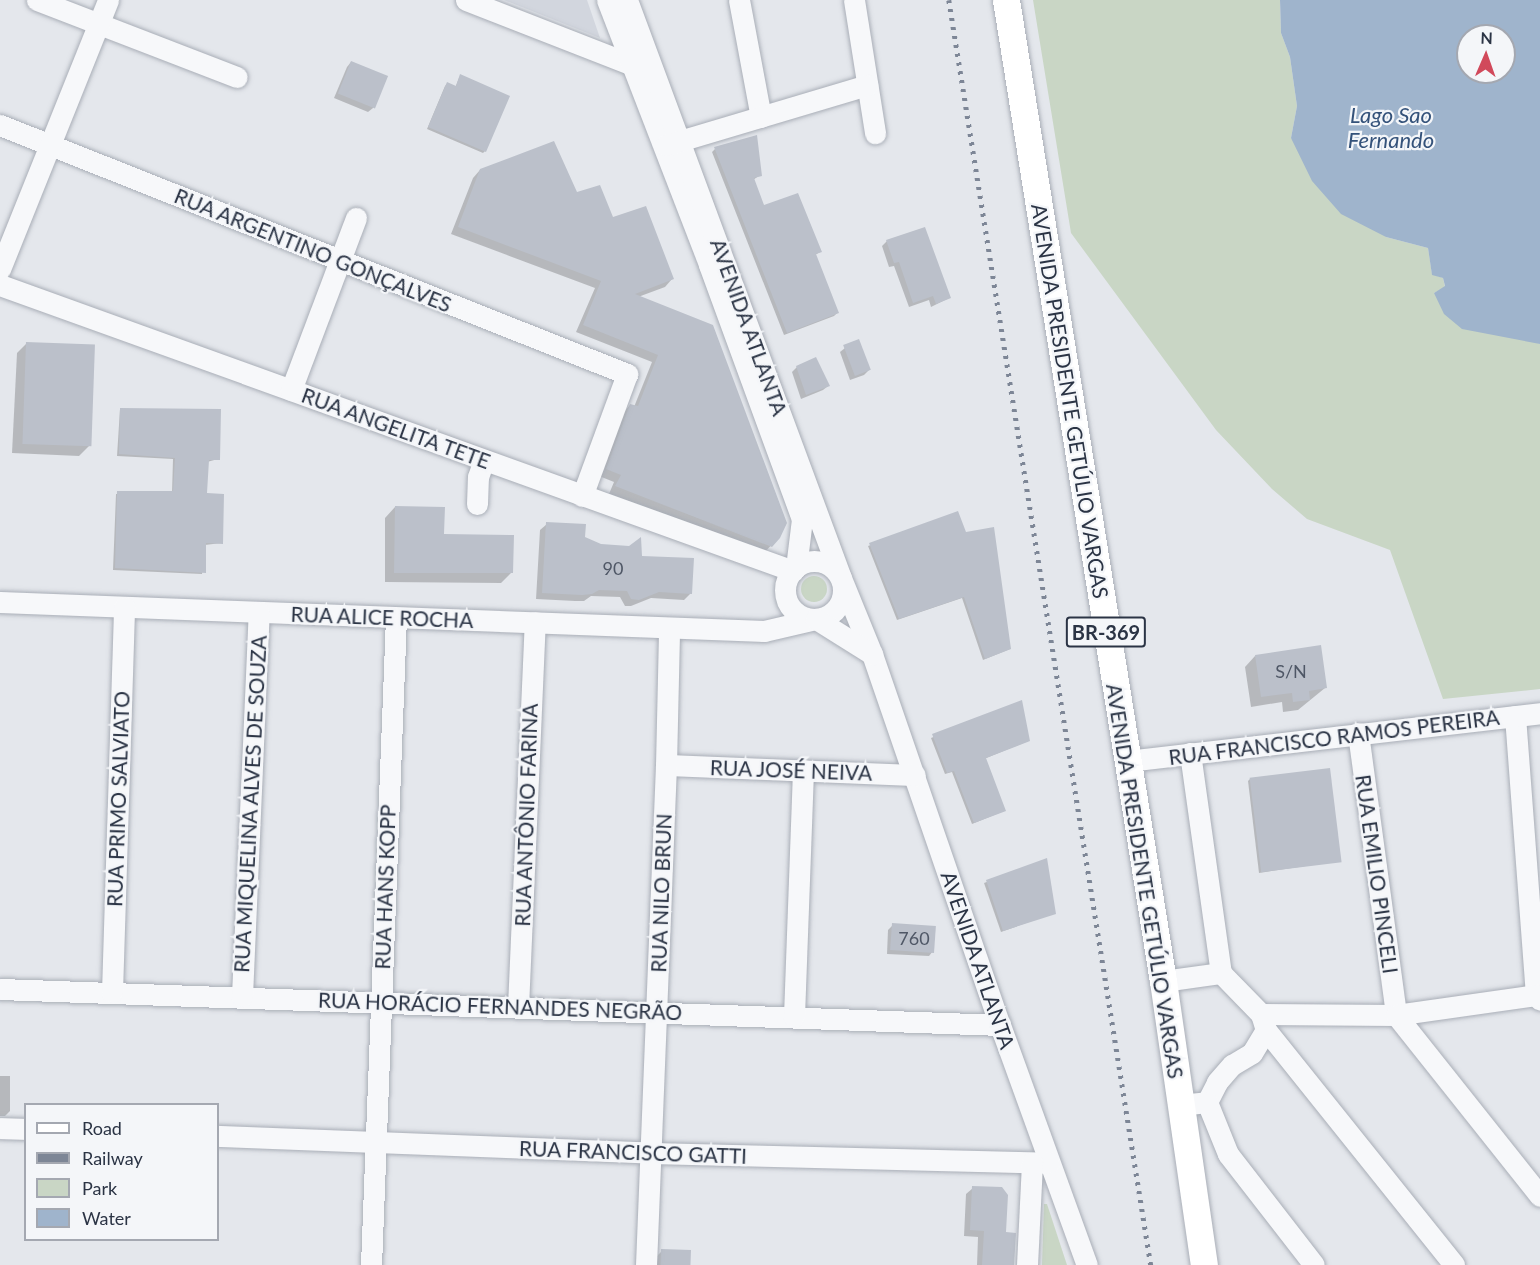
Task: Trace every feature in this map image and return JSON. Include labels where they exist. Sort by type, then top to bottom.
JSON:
[{"type":"main road","name":"AVENIDA PRESIDENTE GETÚLIO VARGAS","points":[[1006,0],[1163,981],[1204,1265]]},
{"type":"street","points":[[38,0],[237,77]]},
{"type":"street","points":[[0,269],[52,145],[108,0]]},
{"type":"street","points":[[466,0],[640,61]]},
{"type":"street","name":"AVENIDA ATLANTA","points":[[607,0],[640,61],[716,262],[872,654],[1000,1025],[1041,1163],[1076,1227],[1087,1265]]},
{"type":"street","name":"AVENIDA ATLANTA","points":[[627,0],[640,61]]},
{"type":"street","points":[[739,0],[761,117]]},
{"type":"street","points":[[854,0],[875,133]]},
{"type":"street","points":[[671,143],[867,85]]},
{"type":"street","name":"RUA ARGENTINO GONÇALVES","points":[[0,125],[627,374],[582,496]]},
{"type":"street","points":[[291,390],[356,218]]},
{"type":"street","name":"AVENIDA ATLANTA","points":[[716,262],[802,519],[794,569]]},
{"type":"street","name":"RUA ANGELITA TETE","points":[[0,285],[582,496],[794,569]]},
{"type":"street","points":[[477,504],[478,477],[484,460]]},
{"type":"street","points":[[821,562],[830,565],[841,578],[844,588],[839,605],[825,617],[806,618],[790,606],[785,588],[794,569],[804,563],[821,562]]},
{"type":"street","name":"RUA ALICE ROCHA","points":[[0,602],[764,631],[816,619]]},
{"type":"street","points":[[764,631],[790,606]]},
{"type":"street","name":"RUA PRIMO SALVIATO","points":[[112,992],[124,607]]},
{"type":"street","name":"RUA MIQUELINA ALVES DE SOUZA","points":[[242,996],[259,612]]},
{"type":"street","name":"RUA HANS KOPP","points":[[371,1265],[396,617]]},
{"type":"street","points":[[816,619],[872,654]]},
{"type":"street","name":"RUA ANTÔNIO FARINA","points":[[518,1007],[535,622]]},
{"type":"street","name":"RUA NILO BRUN","points":[[646,1265],[666,765],[669,628]]},
{"type":"street","name":"RUA FRANCISCO RAMOS PEREIRA","points":[[1127,761],[1540,713]]},
{"type":"street","points":[[1263,1022],[1396,1015],[1538,998],[1515,716]]},
{"type":"street","name":"RUA EMILIO PINCELI","points":[[1358,733],[1396,1015]]},
{"type":"street","points":[[1190,753],[1221,973],[1263,1022],[1454,1265]]},
{"type":"street","name":"RUA JOSÉ NEIVA","points":[[666,765],[915,775]]},
{"type":"street","points":[[794,1016],[803,770]]},
{"type":"street","points":[[1163,981],[1221,973]]},
{"type":"street","name":"RUA HORÁCIO FERNANDES NEGRÃO","points":[[0,988],[1000,1025]]},
{"type":"street","points":[[1396,1015],[1540,1196]]},
{"type":"street","points":[[1263,1022],[1252,1053],[1232,1065],[1217,1082],[1207,1102],[1228,1154],[1314,1265]]},
{"type":"street","points":[[1180,1105],[1207,1102]]},
{"type":"street","points":[[0,1128],[24,1129]]},
{"type":"street","name":"RUA FRANCISCO GATTI","points":[[219,1136],[651,1153],[1041,1163]]},
{"type":"street","points":[[1027,1265],[1041,1163]]},
{"type":"shaded area","points":[[504,0],[587,0],[600,38]]},
{"type":"green space","points":[[1033,0],[1280,0],[1281,33],[1290,57],[1297,106],[1291,138],[1386,237],[1428,248],[1432,274],[1443,278],[1445,287],[1434,293],[1540,344],[1540,689],[1443,699],[1390,550],[1307,519],[1272,489],[1216,430],[1071,233]]},
{"type":"green space","points":[[814,576],[823,580],[827,589],[823,598],[814,602],[805,598],[801,589],[805,580]]},
{"type":"green space","points":[[1044,1204],[1047,1204],[1067,1265],[1042,1265]]},
{"type":"water","name":"Lago Sao Fernando","points":[[1280,0],[1540,0],[1540,344],[1462,329],[1444,314],[1434,293],[1445,286],[1443,278],[1432,275],[1428,248],[1386,237],[1341,214],[1312,181],[1291,138],[1297,106],[1290,57],[1281,33]]},
{"type":"building","points":[[351,61],[388,76],[375,108],[338,93]]},
{"type":"building","points":[[460,74],[510,96],[486,152],[428,127],[447,82],[456,86]]},
{"type":"building","points":[[757,135],[762,176],[754,178],[764,205],[798,193],[822,252],[816,254],[839,313],[787,333],[714,147]]},
{"type":"building","points":[[554,141],[577,192],[600,185],[613,217],[646,206],[674,279],[635,294],[713,325],[787,523],[780,538],[772,547],[615,486],[621,475],[606,469],[630,404],[638,406],[658,355],[583,325],[601,281],[458,227],[480,169]]},
{"type":"building","points":[[925,227],[951,298],[936,304],[933,296],[913,303],[899,262],[894,263],[886,240]]},
{"type":"building","points":[[859,339],[871,370],[855,376],[843,345]]},
{"type":"building","points":[[26,342],[95,344],[91,446],[22,444]]},
{"type":"building","points":[[816,357],[830,386],[806,395],[796,366]]},
{"type":"building","points":[[120,408],[221,409],[220,460],[209,460],[207,493],[224,494],[223,544],[206,543],[206,573],[115,568],[117,491],[173,491],[175,458],[119,454]]},
{"type":"building","points":[[395,506],[445,507],[444,534],[514,535],[513,573],[394,573]]},
{"type":"building","points":[[958,511],[966,532],[994,527],[1011,649],[985,659],[964,597],[899,619],[869,543]]},
{"type":"building","points":[[546,522],[586,524],[585,537],[601,544],[629,546],[641,537],[642,556],[694,558],[692,594],[659,592],[639,600],[631,599],[627,591],[599,590],[592,594],[582,595],[542,593]]},
{"type":"building","points":[[1321,645],[1327,688],[1309,691],[1310,700],[1293,702],[1292,693],[1261,697],[1255,655]]},
{"type":"building","points":[[1022,700],[1030,741],[986,758],[1006,811],[974,823],[954,771],[947,773],[932,734]]},
{"type":"building","points":[[1330,768],[1342,862],[1261,872],[1250,778]]},
{"type":"building","points":[[1047,858],[1056,914],[1003,931],[986,880]]},
{"type":"building","points":[[892,923],[936,926],[934,953],[890,950]]},
{"type":"building","points":[[972,1186],[1002,1187],[1008,1195],[1006,1232],[1016,1233],[1014,1265],[982,1265],[984,1231],[970,1230]]},
{"type":"building","points":[[661,1249],[691,1250],[690,1265],[660,1265]]},
{"type":"railway","points":[[949,0],[1151,1265]]}]
